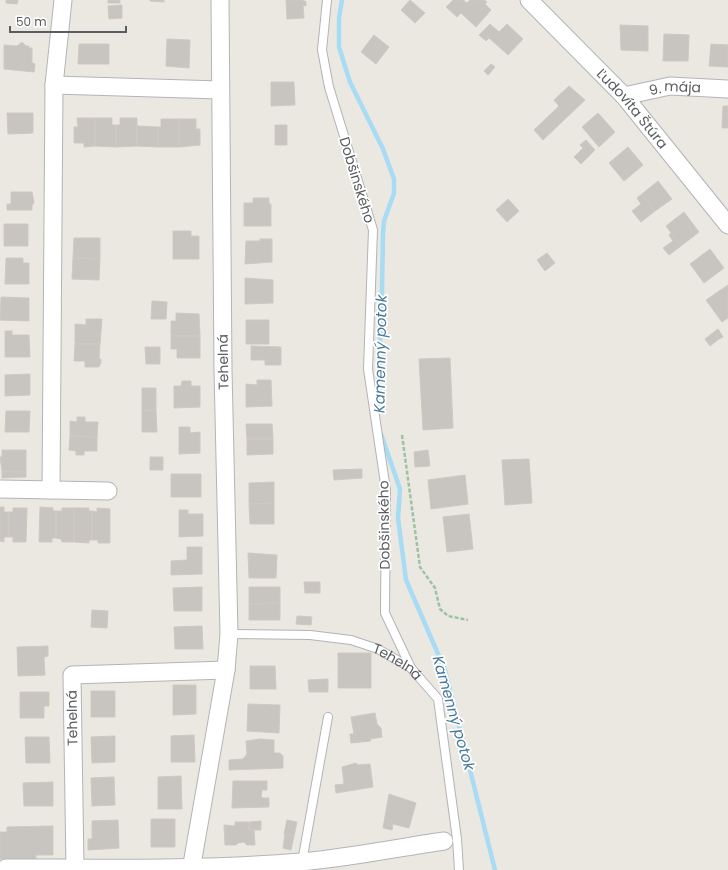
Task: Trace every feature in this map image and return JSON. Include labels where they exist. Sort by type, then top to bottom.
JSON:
[{"type":"street","points":[[51,490],[54,85],[63,0]]},
{"type":"street","name":"Tehelná","points":[[191,869],[226,670],[229,634],[220,90],[220,0]]},
{"type":"street","name":"Ľudovíta Štúra","points":[[529,0],[624,96],[728,225]]},
{"type":"street","points":[[54,85],[220,90]]},
{"type":"street","name":"9. mája","points":[[624,96],[670,86],[728,89]]},
{"type":"street","points":[[0,490],[108,491]]},
{"type":"street","name":"Tehelná","points":[[75,868],[72,675],[226,670]]},
{"type":"street","points":[[6,868],[191,869],[302,862],[450,840]]},
{"type":"lane","name":"Dobšinského","points":[[327,0],[322,50],[329,87],[372,230],[368,369],[386,490],[385,613],[411,668]]},
{"type":"lane","name":"Tehelná","points":[[229,634],[310,635],[351,640],[378,649],[411,668],[438,699],[450,840],[459,870]]},
{"type":"lane","points":[[302,862],[328,718]]},
{"type":"path","points":[[402,435],[420,567],[435,588],[440,609],[448,616],[468,620]]},
{"type":"building","points":[[6,0],[18,0],[17,4],[6,3]]},
{"type":"building","points":[[108,0],[120,0],[120,3],[108,3]]},
{"type":"building","points":[[164,0],[164,2],[150,1]]},
{"type":"building","points":[[286,0],[303,0],[306,2],[306,6],[303,5],[304,18],[287,19]]},
{"type":"building","points":[[410,0],[425,13],[415,23],[401,10]]},
{"type":"building","points":[[453,0],[463,0],[467,3],[470,0],[484,0],[487,2],[485,4],[491,10],[476,27],[461,13],[457,17],[446,7]]},
{"type":"building","points":[[122,5],[122,18],[109,19],[108,6]]},
{"type":"building","points":[[490,24],[499,32],[507,24],[523,39],[508,55],[489,38],[486,41],[479,35]]},
{"type":"building","points":[[620,25],[648,26],[648,51],[621,50]]},
{"type":"building","points":[[664,34],[689,35],[688,61],[663,61]]},
{"type":"building","points":[[374,35],[389,47],[376,64],[361,52]]},
{"type":"building","points":[[167,39],[190,40],[189,68],[166,66]]},
{"type":"building","points":[[22,42],[26,46],[29,46],[29,48],[32,48],[32,63],[35,64],[34,72],[4,69],[4,45],[17,46]]},
{"type":"building","points":[[79,44],[109,44],[109,64],[78,64]]},
{"type":"building","points":[[711,44],[728,45],[728,67],[709,66]]},
{"type":"building","points":[[491,64],[495,67],[488,75],[484,71]]},
{"type":"building","points":[[271,82],[294,82],[295,105],[271,106]]},
{"type":"building","points":[[569,86],[585,100],[565,119],[556,109],[559,106],[554,100]]},
{"type":"building","points":[[723,106],[728,106],[728,128],[722,128]]},
{"type":"building","points":[[556,109],[565,119],[543,140],[534,130]]},
{"type":"building","points":[[7,113],[33,113],[33,133],[8,134]]},
{"type":"building","points":[[598,113],[615,132],[599,147],[582,127]]},
{"type":"building","points":[[77,118],[95,118],[95,146],[84,147],[84,143],[74,143],[74,127],[78,127]]},
{"type":"building","points":[[95,118],[112,118],[112,125],[116,125],[116,147],[95,146]]},
{"type":"building","points":[[120,118],[137,118],[137,146],[116,147],[116,125],[120,125]]},
{"type":"building","points":[[161,119],[179,119],[179,147],[158,147],[158,127],[161,127]]},
{"type":"building","points":[[179,119],[196,119],[196,129],[200,129],[200,145],[179,147]]},
{"type":"building","points":[[275,125],[287,125],[287,145],[275,145]]},
{"type":"building","points":[[137,126],[158,127],[158,147],[137,146]]},
{"type":"building","points":[[586,140],[595,150],[581,164],[574,157],[583,148],[580,145]]},
{"type":"building","points":[[628,147],[643,165],[624,181],[609,163]]},
{"type":"building","points":[[658,181],[672,199],[655,211],[642,194]]},
{"type":"building","points":[[11,192],[32,192],[34,203],[32,205],[32,210],[7,210],[7,204],[11,204]]},
{"type":"building","points":[[642,194],[655,211],[641,222],[632,211],[641,204],[637,198]]},
{"type":"building","points":[[253,198],[269,198],[269,204],[271,204],[271,226],[244,226],[244,203],[253,203]]},
{"type":"building","points":[[508,199],[519,211],[507,222],[496,210]]},
{"type":"building","points":[[684,212],[699,232],[681,246],[666,226]]},
{"type":"building","points":[[4,224],[28,224],[28,246],[4,246]]},
{"type":"building","points":[[173,231],[191,231],[191,236],[199,236],[199,259],[173,259]]},
{"type":"building","points":[[671,233],[681,246],[669,255],[663,248],[673,241],[669,235]]},
{"type":"building","points":[[74,238],[100,238],[100,259],[73,258]]},
{"type":"building","points":[[260,239],[272,239],[272,262],[245,264],[246,241],[260,241]]},
{"type":"building","points":[[710,249],[724,268],[704,283],[690,264]]},
{"type":"building","points":[[547,253],[555,263],[545,271],[537,260]]},
{"type":"building","points":[[6,258],[23,258],[23,263],[29,263],[29,284],[5,284]]},
{"type":"building","points":[[73,258],[100,259],[99,280],[72,279]]},
{"type":"building","points":[[245,278],[273,280],[273,303],[245,304]]},
{"type":"building","points":[[728,285],[728,318],[722,322],[706,300]]},
{"type":"building","points":[[1,297],[29,298],[29,321],[0,320]]},
{"type":"building","points":[[152,301],[167,302],[166,319],[151,319]]},
{"type":"building","points":[[176,313],[199,314],[200,336],[171,336],[171,321],[176,321]]},
{"type":"building","points":[[86,319],[102,319],[100,344],[75,344],[75,324],[86,325]]},
{"type":"building","points":[[246,320],[269,320],[269,344],[246,344]]},
{"type":"building","points":[[718,329],[723,337],[719,339],[714,332]]},
{"type":"building","points":[[5,331],[12,331],[12,335],[29,335],[30,357],[5,357]]},
{"type":"building","points":[[714,332],[719,339],[710,346],[705,339]]},
{"type":"building","points":[[171,336],[200,336],[200,358],[177,358],[177,349],[171,349]]},
{"type":"building","points":[[75,344],[100,344],[99,359],[101,359],[101,362],[99,367],[85,367],[85,361],[74,361]]},
{"type":"building","points":[[251,346],[281,347],[281,365],[265,365],[265,360],[251,360]]},
{"type":"building","points":[[145,347],[160,347],[160,364],[146,364]]},
{"type":"building","points":[[450,358],[453,428],[423,430],[419,359]]},
{"type":"building","points":[[30,374],[30,395],[5,396],[5,375]]},
{"type":"building","points":[[257,380],[271,380],[272,406],[246,407],[246,384],[257,385]]},
{"type":"building","points":[[182,381],[191,381],[191,386],[200,386],[200,407],[174,408],[174,386],[181,386]]},
{"type":"building","points":[[142,388],[156,388],[156,411],[142,410]]},
{"type":"building","points":[[142,410],[156,411],[157,432],[142,432]]},
{"type":"building","points":[[6,411],[30,411],[29,432],[5,432]]},
{"type":"building","points":[[77,417],[85,417],[85,422],[98,422],[97,437],[70,436],[70,421],[77,422]]},
{"type":"building","points":[[246,424],[272,424],[273,439],[247,439]]},
{"type":"building","points":[[179,427],[190,427],[190,433],[200,432],[200,453],[179,454]]},
{"type":"building","points":[[70,436],[97,437],[97,451],[84,451],[84,455],[76,455],[76,451],[69,450]]},
{"type":"building","points":[[247,439],[273,439],[273,454],[247,455]]},
{"type":"building","points":[[2,450],[26,450],[26,472],[2,471],[0,457],[2,457]]},
{"type":"building","points":[[428,450],[430,466],[415,467],[414,452]]},
{"type":"building","points":[[150,457],[163,457],[163,470],[150,470]]},
{"type":"building","points":[[529,459],[532,503],[505,505],[502,460]]},
{"type":"building","points":[[362,469],[362,478],[334,480],[333,470]]},
{"type":"building","points":[[2,471],[26,472],[26,477],[2,478]]},
{"type":"building","points":[[171,474],[201,474],[201,497],[171,497]]},
{"type":"building","points":[[465,475],[468,504],[431,509],[428,480]]},
{"type":"building","points":[[274,482],[274,503],[249,504],[249,483]]},
{"type":"building","points":[[274,503],[274,524],[250,524],[249,504]]},
{"type":"building","points":[[0,507],[4,507],[4,512],[9,512],[9,537],[4,537],[4,542],[0,541]]},
{"type":"building","points":[[40,507],[53,508],[53,511],[56,511],[56,538],[52,538],[52,542],[39,542]]},
{"type":"building","points":[[13,508],[27,508],[26,542],[13,542],[13,537],[9,537],[9,512],[13,512]]},
{"type":"building","points":[[62,508],[74,508],[74,542],[62,542],[61,539],[56,538],[56,511],[62,511]]},
{"type":"building","points":[[74,508],[89,508],[89,511],[92,511],[92,540],[89,540],[89,543],[74,542]]},
{"type":"building","points":[[97,508],[110,509],[110,543],[98,543],[98,540],[92,540],[92,511],[97,512]]},
{"type":"building","points":[[179,510],[188,510],[188,514],[203,514],[203,536],[179,537]]},
{"type":"building","points":[[469,514],[473,549],[447,552],[443,517]]},
{"type":"building","points":[[187,547],[202,547],[202,574],[171,575],[171,561],[187,560]]},
{"type":"building","points":[[248,553],[277,555],[276,578],[249,578]]},
{"type":"building","points":[[304,582],[320,582],[320,593],[305,593]]},
{"type":"building","points":[[202,587],[202,611],[174,611],[173,588]]},
{"type":"building","points":[[249,587],[280,587],[280,603],[249,604]]},
{"type":"building","points":[[280,603],[280,620],[249,620],[249,604]]},
{"type":"building","points":[[92,610],[108,611],[107,628],[91,627]]},
{"type":"building","points":[[297,616],[312,617],[311,625],[296,624]]},
{"type":"building","points":[[202,626],[203,649],[175,649],[174,627]]},
{"type":"building","points":[[48,646],[48,656],[44,657],[45,675],[18,676],[17,647]]},
{"type":"building","points":[[338,653],[371,653],[371,688],[338,688]]},
{"type":"building","points":[[250,666],[275,666],[276,689],[250,689]]},
{"type":"building","points":[[328,679],[328,692],[309,692],[308,680]]},
{"type":"building","points":[[173,685],[196,685],[196,714],[173,715]]},
{"type":"building","points":[[91,691],[115,691],[115,717],[91,717]]},
{"type":"building","points":[[20,692],[49,692],[49,706],[44,706],[44,718],[20,718]]},
{"type":"building","points":[[248,704],[280,705],[279,733],[247,731]]},
{"type":"building","points":[[375,713],[377,724],[381,728],[382,737],[370,739],[371,741],[351,743],[350,734],[354,734],[351,717]]},
{"type":"building","points":[[194,735],[195,762],[171,762],[171,736]]},
{"type":"building","points":[[115,736],[115,762],[92,763],[91,737]]},
{"type":"building","points":[[25,737],[49,737],[50,763],[26,763]]},
{"type":"building","points":[[260,739],[274,740],[274,753],[280,753],[283,756],[283,768],[229,770],[229,760],[243,759],[247,754],[246,741]]},
{"type":"building","points":[[356,763],[358,765],[370,764],[373,787],[336,793],[335,785],[344,784],[342,767]]},
{"type":"building","points":[[181,776],[182,809],[158,809],[158,777]]},
{"type":"building","points":[[114,777],[115,805],[92,806],[91,778]]},
{"type":"building","points":[[233,781],[267,781],[267,790],[262,790],[261,796],[263,798],[269,798],[269,807],[232,808]]},
{"type":"building","points":[[53,782],[53,806],[24,806],[23,783]]},
{"type":"building","points":[[389,794],[416,803],[409,828],[393,824],[392,830],[383,828]]},
{"type":"building","points":[[151,819],[175,819],[175,847],[151,847]]},
{"type":"building","points":[[118,820],[119,848],[88,850],[88,839],[92,839],[92,821]]},
{"type":"building","points":[[287,820],[297,822],[294,836],[284,834]]},
{"type":"building","points":[[261,821],[261,830],[249,830],[249,822]]},
{"type":"building","points":[[235,822],[249,822],[249,830],[254,830],[255,845],[247,845],[244,842],[236,845],[225,845],[224,825],[235,826]]},
{"type":"building","points":[[53,826],[53,855],[36,855],[36,859],[0,859],[0,832],[7,832],[7,827]]},
{"type":"building","points":[[285,834],[294,836],[291,850],[283,848]]},
{"type":"waterway","name":"Kamenný potok","points":[[342,0],[339,18],[339,47],[350,82],[383,149],[394,179],[394,193],[384,221],[383,234],[377,409]]},
{"type":"waterway","name":"Kamenný potok","points":[[381,434],[400,489],[398,518],[406,580],[445,670],[495,870]]}]
